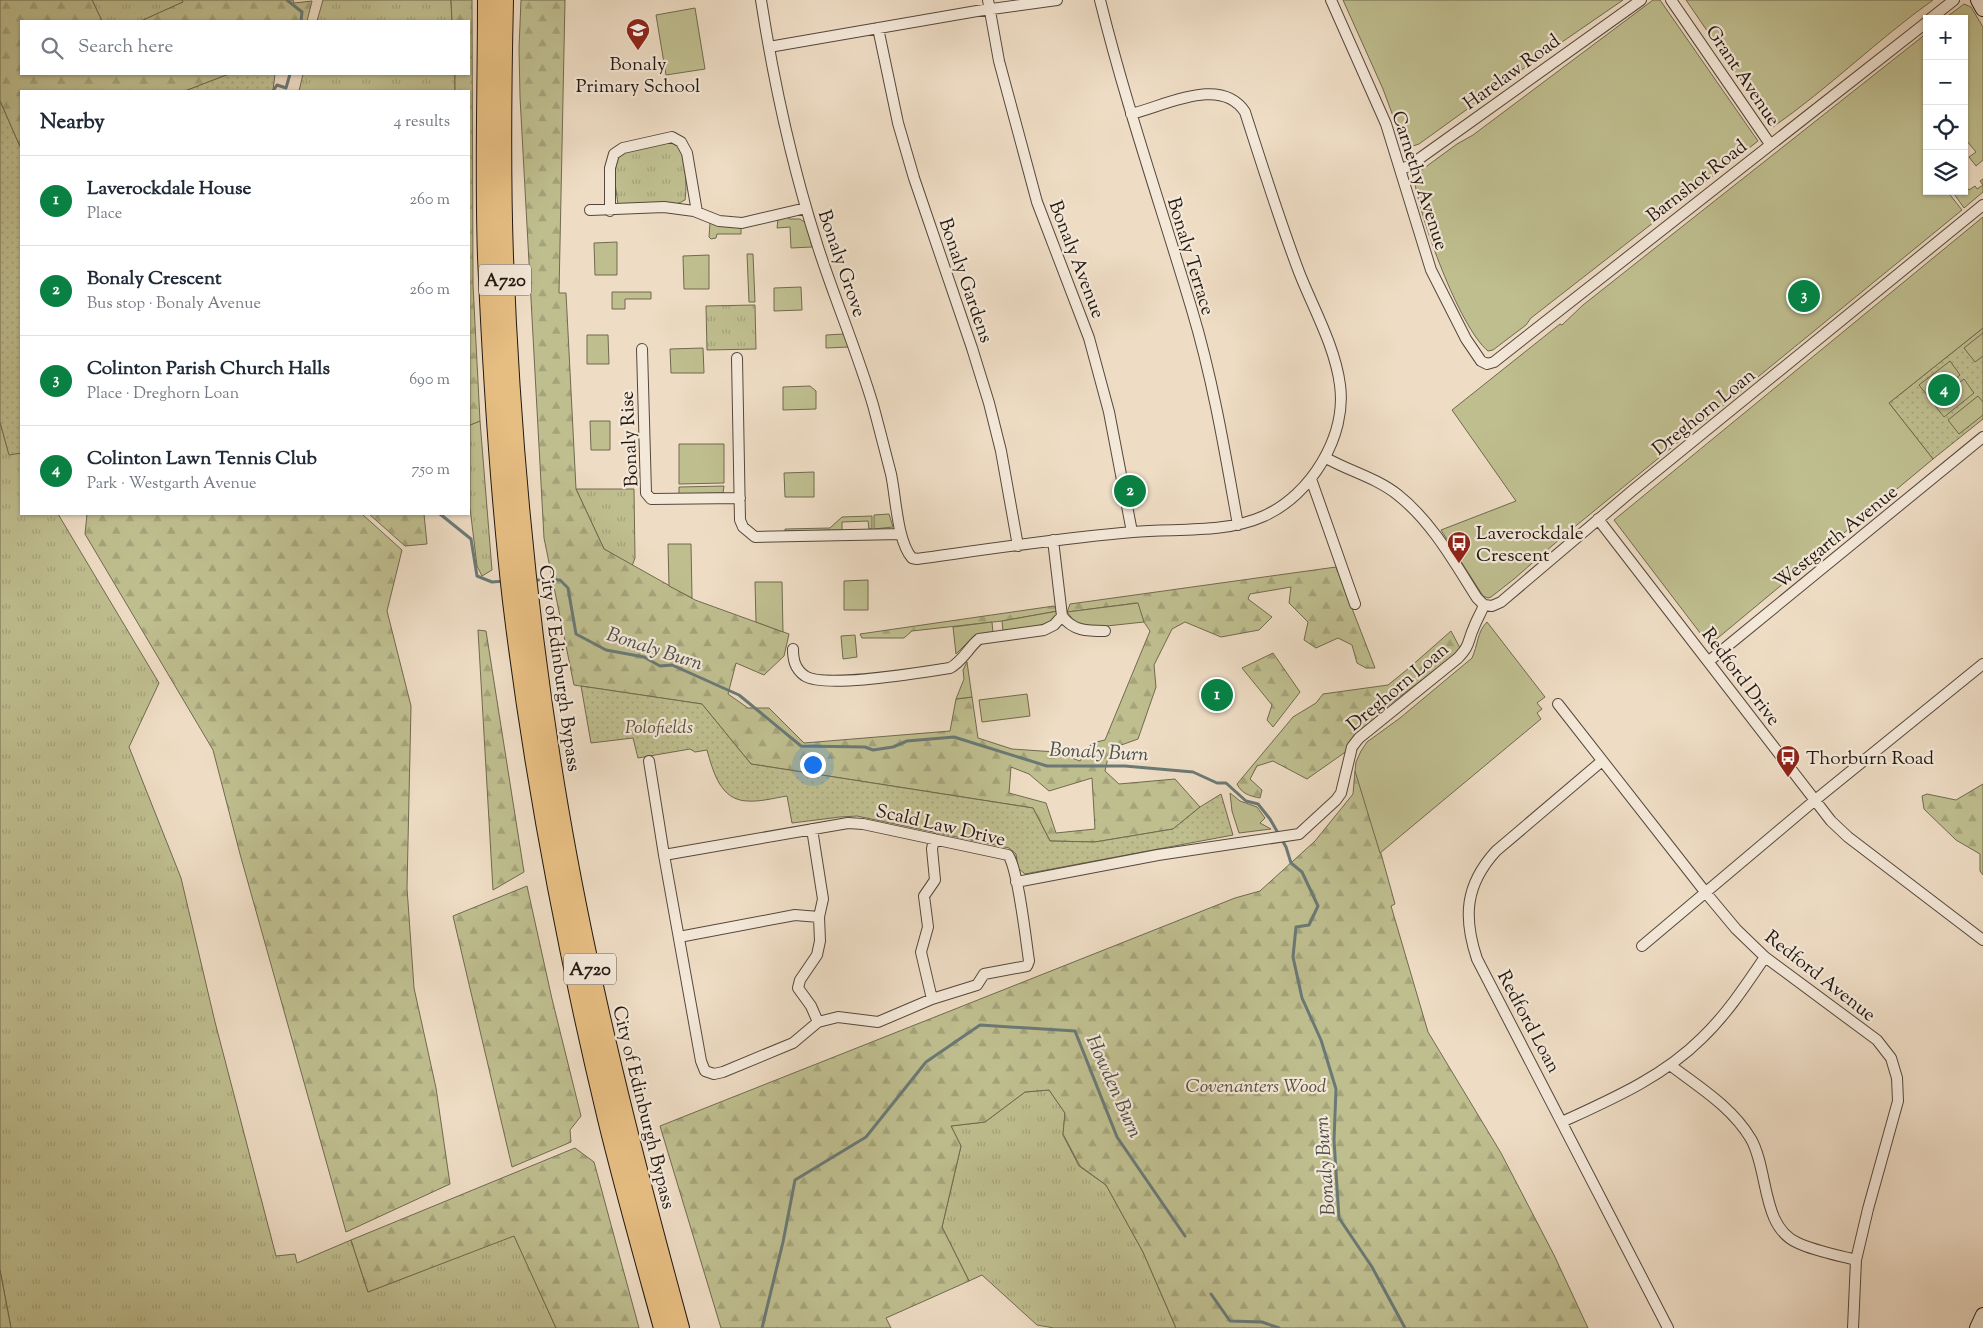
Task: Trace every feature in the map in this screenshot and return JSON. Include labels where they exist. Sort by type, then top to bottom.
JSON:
[{"type":"highway","name":"City of Edinburgh Bypass","points":[[487,0],[487,254],[495,416],[516,558],[534,756],[552,866],[608,1123],[663,1328]]},
{"type":"highway","name":"City of Edinburgh Bypass","points":[[504,0],[502,100],[504,255],[512,407],[516,558]]},
{"type":"highway","name":"City of Edinburgh Bypass","points":[[521,603],[586,948],[623,1113],[680,1328]]},
{"type":"main road","points":[[1978,0],[1983,9]]},
{"type":"main road","points":[[1977,1328],[1983,1315]]},
{"type":"street","name":"Bonaly Grove","points":[[761,0],[788,139],[806,208],[818,250],[872,404],[890,474],[902,534],[908,554],[912,558],[917,559],[1053,540],[1132,532],[1238,525],[1265,516],[1288,501],[1311,479],[1326,458],[1339,413],[1341,387],[1335,358],[1287,240],[1245,112],[1241,105],[1228,96],[1210,92],[1131,114]]},
{"type":"street","points":[[769,47],[878,28],[989,4],[1056,0]]},
{"type":"street","name":"Bonaly Terrace","points":[[1100,0],[1131,114],[1204,356],[1225,449],[1238,525]]},
{"type":"street","name":"Carnethy Avenue","points":[[1331,0],[1374,95],[1401,169],[1432,270],[1466,339],[1481,361],[1487,364]]},
{"type":"street","name":"Harelaw Road","points":[[1401,169],[1409,166],[1641,0]]},
{"type":"street","name":"Grant Avenue","points":[[1672,0],[1770,144]]},
{"type":"street","points":[[1935,15],[1954,0]]},
{"type":"street","name":"Bonaly Avenue","points":[[989,4],[1009,101],[1038,202],[1091,346],[1110,421],[1132,532]]},
{"type":"street","name":"Barnshot Road","points":[[1487,364],[1494,362],[1923,25]]},
{"type":"street","name":"Bonaly Gardens","points":[[878,28],[896,113],[914,178],[972,348],[989,404],[1001,451],[1018,546]]},
{"type":"street","points":[[610,211],[610,168],[614,154],[623,148],[672,138],[682,142],[687,153],[697,212]]},
{"type":"street","name":"Dreghorn Loan","points":[[1016,882],[1158,855],[1299,834],[1336,800],[1344,782],[1347,760],[1352,747],[1360,738],[1458,658],[1466,649],[1484,605],[1492,606],[1501,602],[1598,519],[1983,206]]},
{"type":"street","points":[[590,210],[610,211],[664,207],[697,212],[719,221],[742,223],[806,208]]},
{"type":"street","name":"Bonaly Rise","points":[[642,349],[646,493],[651,499],[740,498]]},
{"type":"street","points":[[737,358],[740,520],[742,527],[755,537],[902,534]]},
{"type":"street","name":"Westgarth Avenue","points":[[1709,661],[1983,437]]},
{"type":"street","points":[[1326,458],[1376,481],[1397,494],[1436,535],[1477,598],[1484,605]]},
{"type":"street","points":[[1311,479],[1355,591],[1355,604]]},
{"type":"street","name":"Redford Drive","points":[[1598,519],[1831,821],[1848,838],[1983,940]]},
{"type":"street","points":[[1053,540],[1062,616],[1068,624],[1077,629],[1105,630]]},
{"type":"street","points":[[793,649],[795,665],[806,677],[824,681],[869,679],[950,668],[958,663],[971,646],[980,639],[1044,630],[1054,625],[1062,616]]},
{"type":"street","points":[[1642,946],[1814,801],[1983,664]]},
{"type":"street","name":"Redford Avenue","points":[[1558,704],[1736,929],[1765,957],[1877,1040],[1891,1058],[1897,1078],[1898,1101],[1856,1260],[1853,1328]]},
{"type":"street","name":"Scald Law Drive","points":[[649,761],[664,855],[678,937],[701,1061],[705,1071],[714,1074],[724,1072],[793,1043],[818,1022],[838,1017],[878,1022],[932,999],[977,985],[984,974],[1028,966],[1029,961],[1016,882],[1011,859],[1008,855],[863,824],[848,823],[664,855]]},
{"type":"street","name":"Redford Loan","points":[[1602,761],[1496,851],[1478,874],[1472,886],[1469,900],[1470,930],[1477,959],[1668,1328]]},
{"type":"street","points":[[812,829],[823,899],[819,918],[820,941],[817,955],[800,980],[798,988],[811,1006],[818,1022]]},
{"type":"street","points":[[932,999],[922,952],[928,928],[924,896],[935,880],[932,849],[934,839]]},
{"type":"street","points":[[678,937],[795,915],[819,918]]},
{"type":"street","points":[[1562,1122],[1634,1088],[1670,1065],[1702,1039],[1739,995],[1765,957]]},
{"type":"street","points":[[1670,1065],[1724,1106],[1734,1116],[1751,1140],[1764,1176],[1772,1215],[1781,1232],[1797,1243],[1856,1260]]},
{"type":"green space","points":[[0,0],[92,0],[102,20],[20,20],[20,75],[226,75],[188,90],[20,90],[20,147],[0,101]]},
{"type":"green space","points":[[92,0],[182,0],[183,2],[143,20],[102,20]]},
{"type":"green space","points":[[182,0],[293,0],[294,3],[312,1],[307,20],[143,20],[183,2]]},
{"type":"green space","points":[[323,0],[451,0],[452,20],[317,20]]},
{"type":"green space","points":[[451,0],[472,0],[473,285],[480,421],[470,425],[470,90],[455,90],[455,75],[470,75],[470,20],[452,20]]},
{"type":"green space","points":[[521,0],[565,0],[559,293],[566,293],[576,489],[604,549],[695,600],[789,634],[784,656],[764,675],[736,663],[728,694],[748,708],[769,708],[804,743],[950,731],[956,699],[972,697],[978,738],[1012,749],[1056,752],[1080,761],[1092,743],[1105,740],[1150,631],[1144,622],[1137,603],[1067,612],[1070,604],[1336,567],[1375,668],[1366,668],[1357,663],[1352,645],[1338,638],[1316,648],[1304,640],[1308,622],[1289,603],[1291,587],[1250,594],[1248,599],[1272,617],[1259,630],[1221,637],[1185,622],[1172,629],[1154,665],[1156,687],[1138,739],[1110,749],[1105,771],[1119,784],[1175,779],[1200,807],[1173,829],[1095,842],[1050,841],[1033,808],[751,764],[702,704],[574,685],[544,538],[519,48]],"holes":[[[1011,767],[1029,774],[1049,791],[1092,778],[1095,829],[1056,833],[1046,803],[1009,793]]]},
{"type":"green space","points":[[1343,0],[1623,0],[1419,144],[1410,147],[1403,143],[1383,89]]},
{"type":"green space","points":[[1653,0],[1660,0],[1758,141],[1531,318],[1526,325],[1493,350],[1488,351],[1477,338],[1453,296],[1432,243],[1417,195],[1414,178],[1416,174],[1457,144],[1473,135]]},
{"type":"green space","points":[[1686,0],[1933,0],[1773,127]]},
{"type":"green space","points":[[1964,4],[1971,7],[1983,27],[1983,160],[1976,166],[1969,157],[1976,152],[1968,142],[1968,15],[1949,15]]},
{"type":"green space","points":[[695,8],[705,69],[666,75],[656,15]]},
{"type":"green space","points":[[1923,36],[1923,195],[1950,195],[1962,210],[1561,538],[1514,579],[1488,598],[1483,596],[1441,530],[1516,501],[1452,410],[1560,324],[1562,325],[1583,305]]},
{"type":"green space","points":[[226,75],[275,75],[273,90],[188,90]]},
{"type":"green space","points":[[303,75],[455,75],[455,90],[299,90]]},
{"type":"green space","points":[[0,101],[20,147],[20,453],[9,455],[0,422]]},
{"type":"green space","points":[[668,141],[678,145],[683,155],[686,180],[685,200],[670,205],[618,206],[615,186],[617,158],[621,153]]},
{"type":"green space","points":[[1983,185],[1983,192],[1964,208],[1955,195],[1968,195],[1968,189],[1975,186],[1977,189]]},
{"type":"green space","points":[[788,217],[789,219],[800,219],[806,223],[812,247],[791,248],[790,227],[777,228],[778,219]]},
{"type":"green space","points":[[1983,217],[1983,328],[1889,403],[1933,459],[1713,642],[1707,642],[1614,520]]},
{"type":"green space","points":[[710,223],[741,226],[741,234],[717,234],[716,238],[711,239],[709,237]]},
{"type":"green space","points":[[617,242],[617,275],[595,275],[594,243]]},
{"type":"green space","points":[[747,254],[753,254],[755,302],[749,302]]},
{"type":"green space","points":[[709,255],[709,289],[684,289],[683,256]]},
{"type":"green space","points":[[801,287],[802,310],[774,311],[774,288]]},
{"type":"green space","points":[[612,292],[651,292],[651,299],[625,299],[625,309],[612,309]]},
{"type":"green space","points":[[755,305],[756,349],[707,350],[706,306]]},
{"type":"green space","points":[[1983,328],[1983,419],[1933,459],[1889,403]]},
{"type":"green space","points":[[1983,333],[1983,356],[1975,362],[1964,348]]},
{"type":"green space","points":[[844,334],[849,347],[826,348],[826,335]]},
{"type":"green space","points":[[587,335],[608,335],[609,364],[587,364]]},
{"type":"green space","points":[[703,348],[704,373],[671,373],[670,349]]},
{"type":"green space","points":[[1950,361],[1960,375],[1930,399],[1919,385]]},
{"type":"green space","points":[[1964,379],[1974,393],[1944,417],[1933,403]]},
{"type":"green space","points":[[810,386],[816,391],[816,409],[783,410],[783,387]]},
{"type":"green space","points":[[1978,396],[1983,402],[1983,415],[1959,434],[1948,420]]},
{"type":"green space","points":[[480,421],[492,570],[482,576],[477,566],[470,508],[470,425]]},
{"type":"green space","points":[[590,421],[610,421],[610,450],[591,450]]},
{"type":"green space","points":[[0,422],[9,454],[20,453],[20,515],[59,515],[159,683],[129,747],[181,878],[215,1022],[276,1256],[295,1254],[297,1263],[351,1240],[368,1292],[514,1235],[556,1328],[11,1328],[0,1270]]},
{"type":"green space","points":[[679,444],[724,444],[724,483],[679,484]]},
{"type":"green space","points":[[814,472],[814,497],[785,497],[784,473]]},
{"type":"green space","points":[[724,486],[723,493],[679,494],[679,487]]},
{"type":"green space","points":[[576,489],[634,489],[635,558],[632,566],[604,549]]},
{"type":"green space","points":[[889,514],[893,527],[874,529],[874,515]]},
{"type":"green space","points":[[87,515],[363,515],[402,550],[387,611],[411,706],[407,888],[414,988],[436,1088],[450,1184],[346,1232],[240,854],[213,750],[85,534]]},
{"type":"green space","points":[[370,515],[424,515],[427,544],[405,546]]},
{"type":"green space","points":[[872,516],[872,529],[869,529],[868,521],[842,522],[842,530],[785,531],[785,529],[830,528],[842,517]]},
{"type":"green space","points":[[668,544],[691,544],[692,598],[669,586]]},
{"type":"green space","points":[[868,580],[868,610],[844,610],[844,581]]},
{"type":"green space","points":[[755,582],[782,582],[783,632],[756,622]]},
{"type":"green space","points":[[1138,603],[1144,622],[1097,627],[1077,625],[1067,612]]},
{"type":"green space","points":[[1054,606],[1058,611],[1002,621],[912,631],[904,638],[862,638],[860,634]]},
{"type":"green space","points":[[1058,611],[1050,621],[1035,627],[1003,631],[1002,621]]},
{"type":"green space","points":[[992,622],[993,633],[975,635],[956,654],[953,627]]},
{"type":"green space","points":[[1487,622],[1545,697],[1537,703],[1542,709],[1537,713],[1541,719],[1380,853],[1355,771],[1356,762],[1361,751],[1367,742],[1400,718],[1472,658],[1479,634]]},
{"type":"green space","points":[[478,630],[486,631],[524,872],[493,890]]},
{"type":"green space","points":[[1451,631],[1460,648],[1448,660],[1385,708],[1344,753],[1307,779],[1273,761],[1257,766],[1250,779],[1262,790],[1260,798],[1241,790],[1237,784],[1293,717],[1316,703],[1323,694],[1388,685]]},
{"type":"green space","points":[[855,635],[857,657],[843,659],[841,636]]},
{"type":"green space","points":[[1273,653],[1300,692],[1273,727],[1267,720],[1272,705],[1242,668]]},
{"type":"green space","points":[[967,662],[972,697],[956,699],[964,679],[963,670]]},
{"type":"green space","name":"Polofields","points":[[581,686],[702,704],[751,764],[1033,808],[1050,841],[1095,842],[1173,829],[1200,807],[1221,794],[1233,835],[1025,874],[1018,868],[1016,854],[1009,848],[857,816],[792,823],[787,796],[747,801],[730,796],[715,775],[707,750],[695,752],[690,749],[638,758],[633,738],[591,743]]},
{"type":"green space","points":[[1027,694],[1030,716],[982,722],[979,700]]},
{"type":"green space","name":"Covenanters Wood","points":[[1355,771],[1370,814],[1395,904],[1391,906],[1428,1032],[1501,1153],[1554,1255],[1588,1328],[1176,1328],[1143,1252],[1106,1185],[1080,1166],[1063,1134],[1065,1113],[1049,1090],[1025,1092],[985,1122],[951,1126],[961,1146],[942,1227],[969,1281],[886,1318],[891,1328],[721,1328],[660,1126],[1235,898],[1260,891],[1315,841],[1353,794]]},
{"type":"green space","points":[[1983,784],[1983,875],[1980,871],[1980,854],[1956,840],[1924,809],[1922,796],[1927,794],[1956,800]]},
{"type":"green space","points":[[1230,793],[1240,801],[1257,807],[1265,818],[1260,823],[1271,829],[1239,833],[1232,811]]},
{"type":"green space","points":[[527,886],[581,1116],[570,1130],[571,1142],[512,1167],[453,916]]},
{"type":"green space","points":[[1049,1090],[1065,1113],[1063,1135],[1079,1166],[1106,1185],[1143,1252],[1176,1328],[1054,1328],[1037,1325],[982,1275],[969,1281],[942,1227],[961,1146],[951,1126],[985,1122],[1025,1092]]},
{"type":"green space","points":[[575,1148],[594,1162],[639,1328],[556,1328],[514,1236],[368,1292],[351,1240]]},
{"type":"green space","points":[[0,1270],[11,1328],[0,1328]]},
{"type":"waterway","name":"Bonaly Burn","points":[[287,0],[302,12],[301,20]]},
{"type":"waterway","name":"Bonaly Burn","points":[[274,90],[277,85],[286,88],[290,75]]},
{"type":"waterway","name":"Bonaly Burn","points":[[441,515],[471,539],[477,576],[492,582],[505,581]]},
{"type":"waterway","name":"Bonaly Burn","points":[[534,580],[560,580],[568,588],[576,634],[606,650],[644,657],[660,666],[672,665],[739,695],[801,746],[865,747],[873,750],[893,747],[907,741],[954,737],[1047,766],[1125,766],[1193,772],[1217,783],[1226,783],[1246,801],[1258,804],[1270,819],[1286,847],[1291,863],[1302,872],[1318,906],[1309,925],[1296,927],[1293,957],[1302,998],[1321,1040],[1336,1089],[1334,1140],[1339,1218],[1372,1267],[1405,1328]]},
{"type":"waterway","name":"Howden Burn","points":[[762,1328],[783,1242],[795,1180],[866,1137],[926,1062],[980,1025],[1075,1031],[1117,1137],[1185,1236]]},
{"type":"waterway","name":"Howden Burn","points":[[1211,1294],[1230,1321],[1262,1322],[1279,1328]]},
{"type":"place","name":"Bonaly Primary School","points":[[638,51]]},
{"type":"place","name":"Colinton Parish Church Halls","points":[[1804,296]]},
{"type":"place","name":"Colinton Lawn Tennis Club","points":[[1944,390]]},
{"type":"place","name":"Bonaly Crescent","points":[[1130,491]]},
{"type":"place","name":"Laverockdale Crescent","points":[[1459,564]]},
{"type":"place","name":"Laverockdale House","points":[[1217,695]]},
{"type":"place","name":"Thorburn Road","points":[[1788,778]]}]
